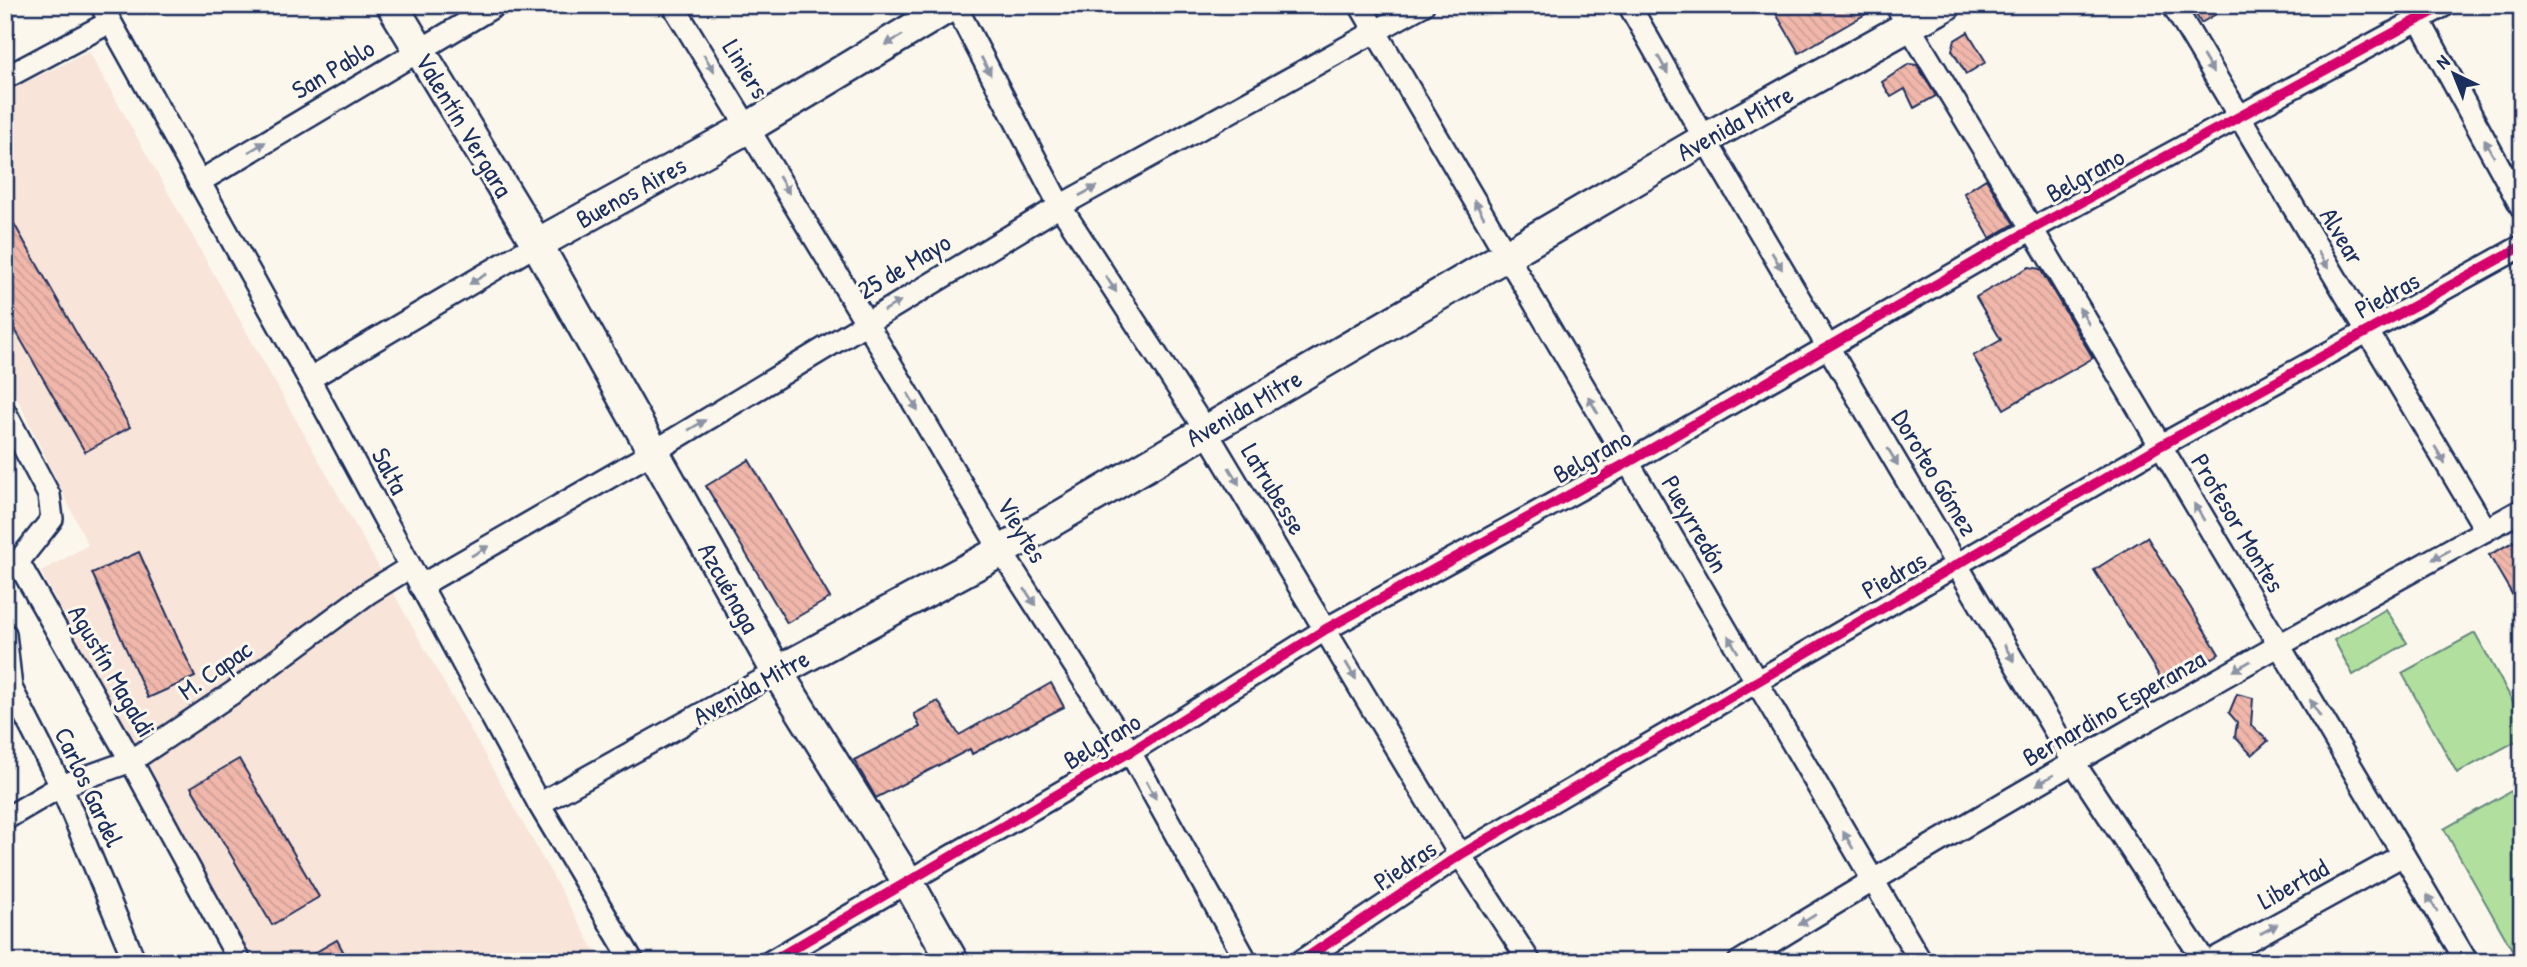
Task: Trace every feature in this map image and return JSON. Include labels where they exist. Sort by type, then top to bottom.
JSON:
[{"type":"street","name":"Valentín Vergara","points":[[391,5],[537,244]]},
{"type":"street","name":"San Pablo","points":[[199,182],[496,5]]},
{"type":"street","name":"Liniers","points":[[673,5],[749,127]]},
{"type":"street","name":"Buenos Aires","points":[[309,379],[537,244],[749,127],[954,5]]},
{"type":"street","name":"Latrubesse","points":[[954,5],[1060,206],[1206,431],[1460,855],[1530,962]]},
{"type":"street","name":"Pueyrredón","points":[[1360,5],[1755,683],[1921,962]]},
{"type":"street","name":"25 de Mayo","points":[[421,586],[653,452],[1060,206],[1423,5]]},
{"type":"street","name":"Doroteo Gómez","points":[[1629,5],[1705,139],[2074,763],[2207,962]]},
{"type":"street","name":"Avenida Mitre","points":[[539,804],[1001,551],[1705,139],[1902,16],[1946,5]]},
{"type":"street","name":"Alvear","points":[[2173,5],[2486,530]]},
{"type":"street","name":"Belgrano","points":[[770,962],[1129,752],[1326,629],[1627,463],[2032,229],[2239,116],[2415,13],[2445,5]]},
{"type":"street","points":[[2415,13],[2522,208]]},
{"type":"street","points":[[5,78],[105,14]]},
{"type":"street","name":"Salta","points":[[105,14],[309,379],[539,804],[633,962]]},
{"type":"street","name":"Profesor Montes","points":[[1902,16],[2032,229],[2467,962]]},
{"type":"street","name":"Vieytes","points":[[749,127],[1001,551],[1129,752],[1247,962]]},
{"type":"street","name":"Azcuénaga","points":[[537,244],[777,673],[908,883],[953,962]]},
{"type":"street","name":"Piedras","points":[[1300,962],[1460,855],[2160,446],[2522,246]]},
{"type":"street","name":"Agustín Magaldi","points":[[5,412],[49,495],[52,519],[12,562],[131,761],[240,962]]},
{"type":"street","name":"Bernardino Esperanza","points":[[1739,962],[1871,880],[2278,646],[2522,510]]},
{"type":"street","name":"M. Capac","points":[[5,819],[61,786],[131,761],[233,692],[368,593],[410,567]]},
{"type":"street","name":"Carlos Gardel","points":[[5,634],[11,688],[61,786],[135,962]]},
{"type":"street","name":"Libertad","points":[[2207,962],[2403,855]]},
{"type":"shaded area","points":[[89,52],[601,962],[249,962],[41,572],[88,545],[5,373],[5,92]]},
{"type":"green space","points":[[2386,609],[2407,643],[2353,675],[2334,640]]},
{"type":"green space","points":[[2475,633],[2522,718],[2522,738],[2457,773],[2402,673]]},
{"type":"green space","points":[[2522,785],[2522,962],[2519,962],[2444,829]]},
{"type":"building","points":[[1771,5],[1881,5],[1799,53]]},
{"type":"building","points":[[2190,5],[2231,5],[2201,23]]},
{"type":"building","points":[[1968,32],[1986,62],[1966,74],[1952,50],[1955,40]]},
{"type":"building","points":[[1909,64],[1917,65],[1936,96],[1914,108],[1905,89],[1891,97],[1882,82]]},
{"type":"building","points":[[1986,179],[2014,224],[1990,238],[1964,193]]},
{"type":"building","points":[[5,208],[130,427],[85,452],[5,312]]},
{"type":"building","points":[[2029,267],[2040,269],[2093,358],[2004,409],[1973,356],[2001,340],[1976,297]]},
{"type":"building","points":[[749,460],[830,598],[787,623],[706,486]]},
{"type":"building","points":[[2147,537],[2219,654],[2166,687],[2094,570]]},
{"type":"building","points":[[2522,537],[2522,611],[2489,555]]},
{"type":"building","points":[[139,552],[195,677],[148,698],[92,573]]},
{"type":"building","points":[[1051,683],[1064,707],[972,754],[970,749],[876,798],[854,760],[920,727],[914,714],[938,701],[959,735]]},
{"type":"building","points":[[2237,694],[2253,698],[2251,725],[2268,741],[2252,755],[2235,737],[2237,722],[2229,713]]},
{"type":"building","points":[[239,759],[319,897],[272,925],[191,787]]},
{"type":"building","points":[[337,940],[349,962],[299,962]]},
{"type":"cycle path","points":[[770,962],[1130,752],[1326,629],[1627,463],[2032,229],[2445,5]]},
{"type":"cycle path","points":[[1300,962],[1460,855],[2160,446],[2522,246]]}]
